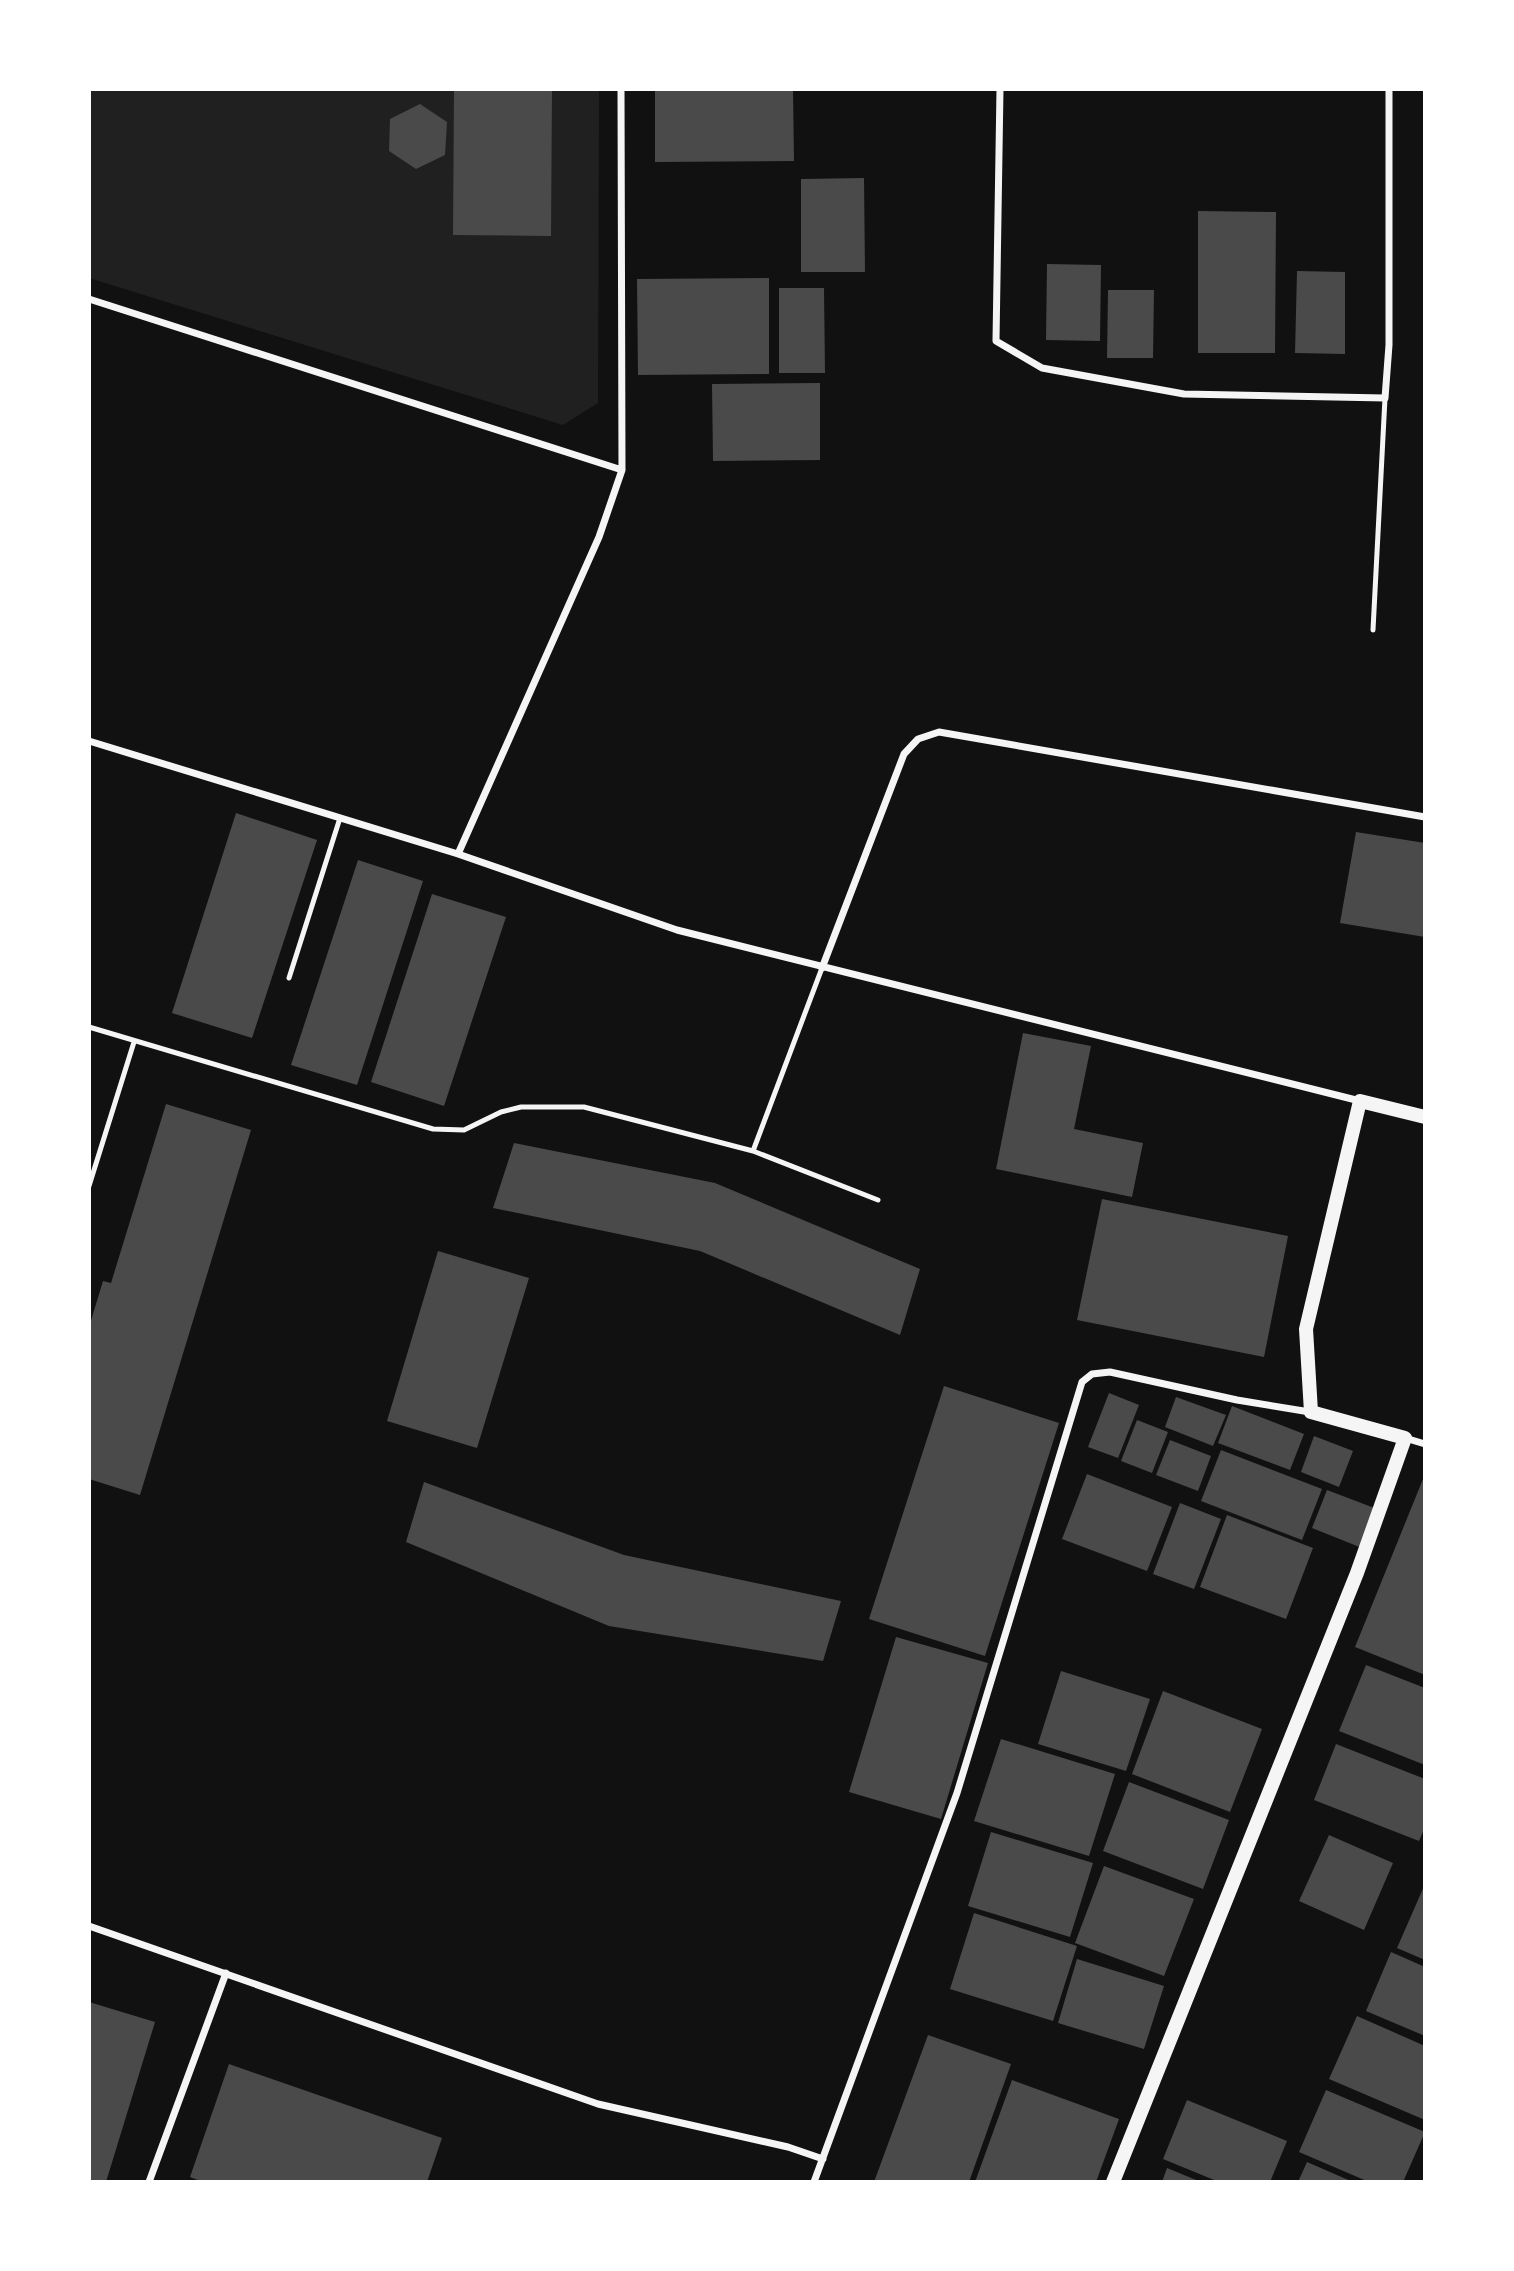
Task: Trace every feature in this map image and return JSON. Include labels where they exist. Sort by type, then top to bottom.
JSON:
[{"type":"main road","points":[[1113,2182],[1357,1573],[1405,1438],[1311,1412],[1306,1329],[1360,1101],[1425,1117]]},
{"type":"street","points":[[458,854],[599,537],[622,470],[621,89]]},
{"type":"street","points":[[1000,89],[996,341],[1042,368],[1184,394],[1385,398],[1389,345],[1389,89]]},
{"type":"street","points":[[89,299],[622,470]]},
{"type":"street","points":[[822,968],[904,754],[918,739],[939,732],[1425,817]]},
{"type":"street","points":[[89,741],[458,854],[677,930],[1360,1101]]},
{"type":"street","points":[[814,2182],[957,1793],[1082,1382],[1092,1374],[1110,1372],[1237,1400],[1311,1412]]},
{"type":"street","points":[[1405,1438],[1425,1444]]},
{"type":"street","points":[[89,1926],[598,2104],[788,2147],[823,2159]]},
{"type":"street","points":[[149,2182],[226,1973]]},
{"type":"lane","points":[[1373,629],[1385,398]]},
{"type":"lane","points":[[289,978],[340,818]]},
{"type":"lane","points":[[753,1151],[822,968]]},
{"type":"lane","points":[[89,1027],[433,1129],[464,1130],[501,1112],[521,1107],[584,1107],[753,1151],[878,1200]]},
{"type":"lane","points":[[89,1186],[134,1042]]},
{"type":"shaded area","points":[[89,89],[599,89],[598,403],[563,425],[89,278]]},
{"type":"building","points":[[454,89],[552,89],[551,236],[453,235]]},
{"type":"building","points":[[655,89],[793,89],[794,161],[655,162]]},
{"type":"building","points":[[420,104],[447,122],[445,155],[416,169],[389,151],[390,119]]},
{"type":"building","points":[[864,178],[865,272],[801,272],[801,179]]},
{"type":"building","points":[[1198,211],[1276,212],[1275,353],[1198,353]]},
{"type":"building","points":[[1047,264],[1101,265],[1100,341],[1046,340]]},
{"type":"building","points":[[1297,271],[1345,272],[1345,354],[1295,353]]},
{"type":"building","points":[[769,278],[769,374],[638,375],[637,279]]},
{"type":"building","points":[[779,288],[824,288],[825,373],[779,373]]},
{"type":"building","points":[[1108,290],[1154,290],[1153,358],[1107,358]]},
{"type":"building","points":[[820,383],[820,460],[713,461],[712,384]]},
{"type":"building","points":[[236,813],[317,840],[252,1038],[172,1013]]},
{"type":"building","points":[[1356,832],[1425,843],[1425,937],[1340,923]]},
{"type":"building","points":[[358,860],[423,881],[357,1085],[291,1065]]},
{"type":"building","points":[[432,894],[506,917],[444,1106],[371,1082]]},
{"type":"building","points":[[1023,1033],[1091,1046],[1074,1129],[1143,1143],[1132,1197],[996,1169]]},
{"type":"building","points":[[166,1104],[251,1130],[140,1495],[89,1479],[89,1327],[103,1281],[111,1283]]},
{"type":"building","points":[[514,1143],[715,1183],[920,1269],[900,1335],[700,1251],[493,1208]]},
{"type":"building","points":[[1102,1199],[1288,1236],[1264,1357],[1077,1320]]},
{"type":"building","points":[[438,1251],[529,1278],[477,1448],[387,1421]]},
{"type":"building","points":[[944,1386],[1059,1423],[985,1656],[869,1619]]},
{"type":"building","points":[[1109,1393],[1139,1405],[1118,1458],[1088,1447]]},
{"type":"building","points":[[1176,1397],[1226,1415],[1213,1446],[1165,1427]]},
{"type":"building","points":[[1232,1406],[1304,1434],[1290,1470],[1218,1443]]},
{"type":"building","points":[[1137,1420],[1168,1432],[1152,1473],[1121,1461]]},
{"type":"building","points":[[1314,1436],[1353,1451],[1339,1487],[1301,1472]]},
{"type":"building","points":[[1170,1440],[1211,1456],[1198,1491],[1156,1475]]},
{"type":"building","points":[[1221,1450],[1322,1489],[1302,1540],[1201,1501]]},
{"type":"building","points":[[1087,1474],[1172,1507],[1147,1571],[1062,1539]]},
{"type":"building","points":[[1425,1474],[1425,1675],[1355,1647]]},
{"type":"building","points":[[424,1482],[624,1555],[841,1601],[823,1661],[609,1626],[406,1542]]},
{"type":"building","points":[[1327,1490],[1377,1509],[1362,1548],[1312,1528]]},
{"type":"building","points":[[1180,1503],[1221,1519],[1194,1589],[1153,1574]]},
{"type":"building","points":[[1227,1515],[1313,1548],[1286,1619],[1200,1587]]},
{"type":"building","points":[[896,1637],[988,1663],[941,1819],[849,1792]]},
{"type":"building","points":[[1366,1665],[1425,1688],[1425,1765],[1339,1731]]},
{"type":"building","points":[[1061,1671],[1150,1699],[1126,1771],[1038,1744]]},
{"type":"building","points":[[1163,1691],[1262,1729],[1230,1812],[1132,1774]]},
{"type":"building","points":[[1001,1739],[1115,1774],[1089,1856],[974,1821]]},
{"type":"building","points":[[1336,1744],[1425,1779],[1425,1827],[1419,1841],[1314,1800]]},
{"type":"building","points":[[1129,1782],[1229,1820],[1203,1889],[1103,1851]]},
{"type":"building","points":[[991,1832],[1093,1863],[1070,1937],[968,1906]]},
{"type":"building","points":[[1329,1835],[1393,1863],[1364,1930],[1299,1901]]},
{"type":"building","points":[[1104,1866],[1194,1899],[1164,1976],[1075,1943]]},
{"type":"building","points":[[1425,1884],[1425,1960],[1397,1948]]},
{"type":"building","points":[[974,1913],[1077,1946],[1053,2021],[950,1989]]},
{"type":"building","points":[[1391,1952],[1425,1967],[1425,2036],[1366,2011]]},
{"type":"building","points":[[1077,1959],[1164,1986],[1144,2049],[1058,2023]]},
{"type":"building","points":[[89,2002],[155,2022],[106,2182],[89,2182]]},
{"type":"building","points":[[1357,2016],[1425,2046],[1425,2120],[1329,2079]]},
{"type":"building","points":[[928,2035],[1011,2064],[969,2182],[874,2182]]},
{"type":"building","points":[[229,2064],[442,2138],[427,2182],[203,2182],[190,2177]]},
{"type":"building","points":[[1012,2080],[1119,2119],[1096,2182],[975,2182]]},
{"type":"building","points":[[1326,2090],[1425,2132],[1403,2182],[1369,2182],[1299,2152]]},
{"type":"building","points":[[1187,2100],[1287,2141],[1270,2182],[1219,2182],[1163,2159]]},
{"type":"building","points":[[1307,2162],[1353,2182],[1298,2182]]},
{"type":"building","points":[[1167,2168],[1201,2182],[1162,2182]]}]
